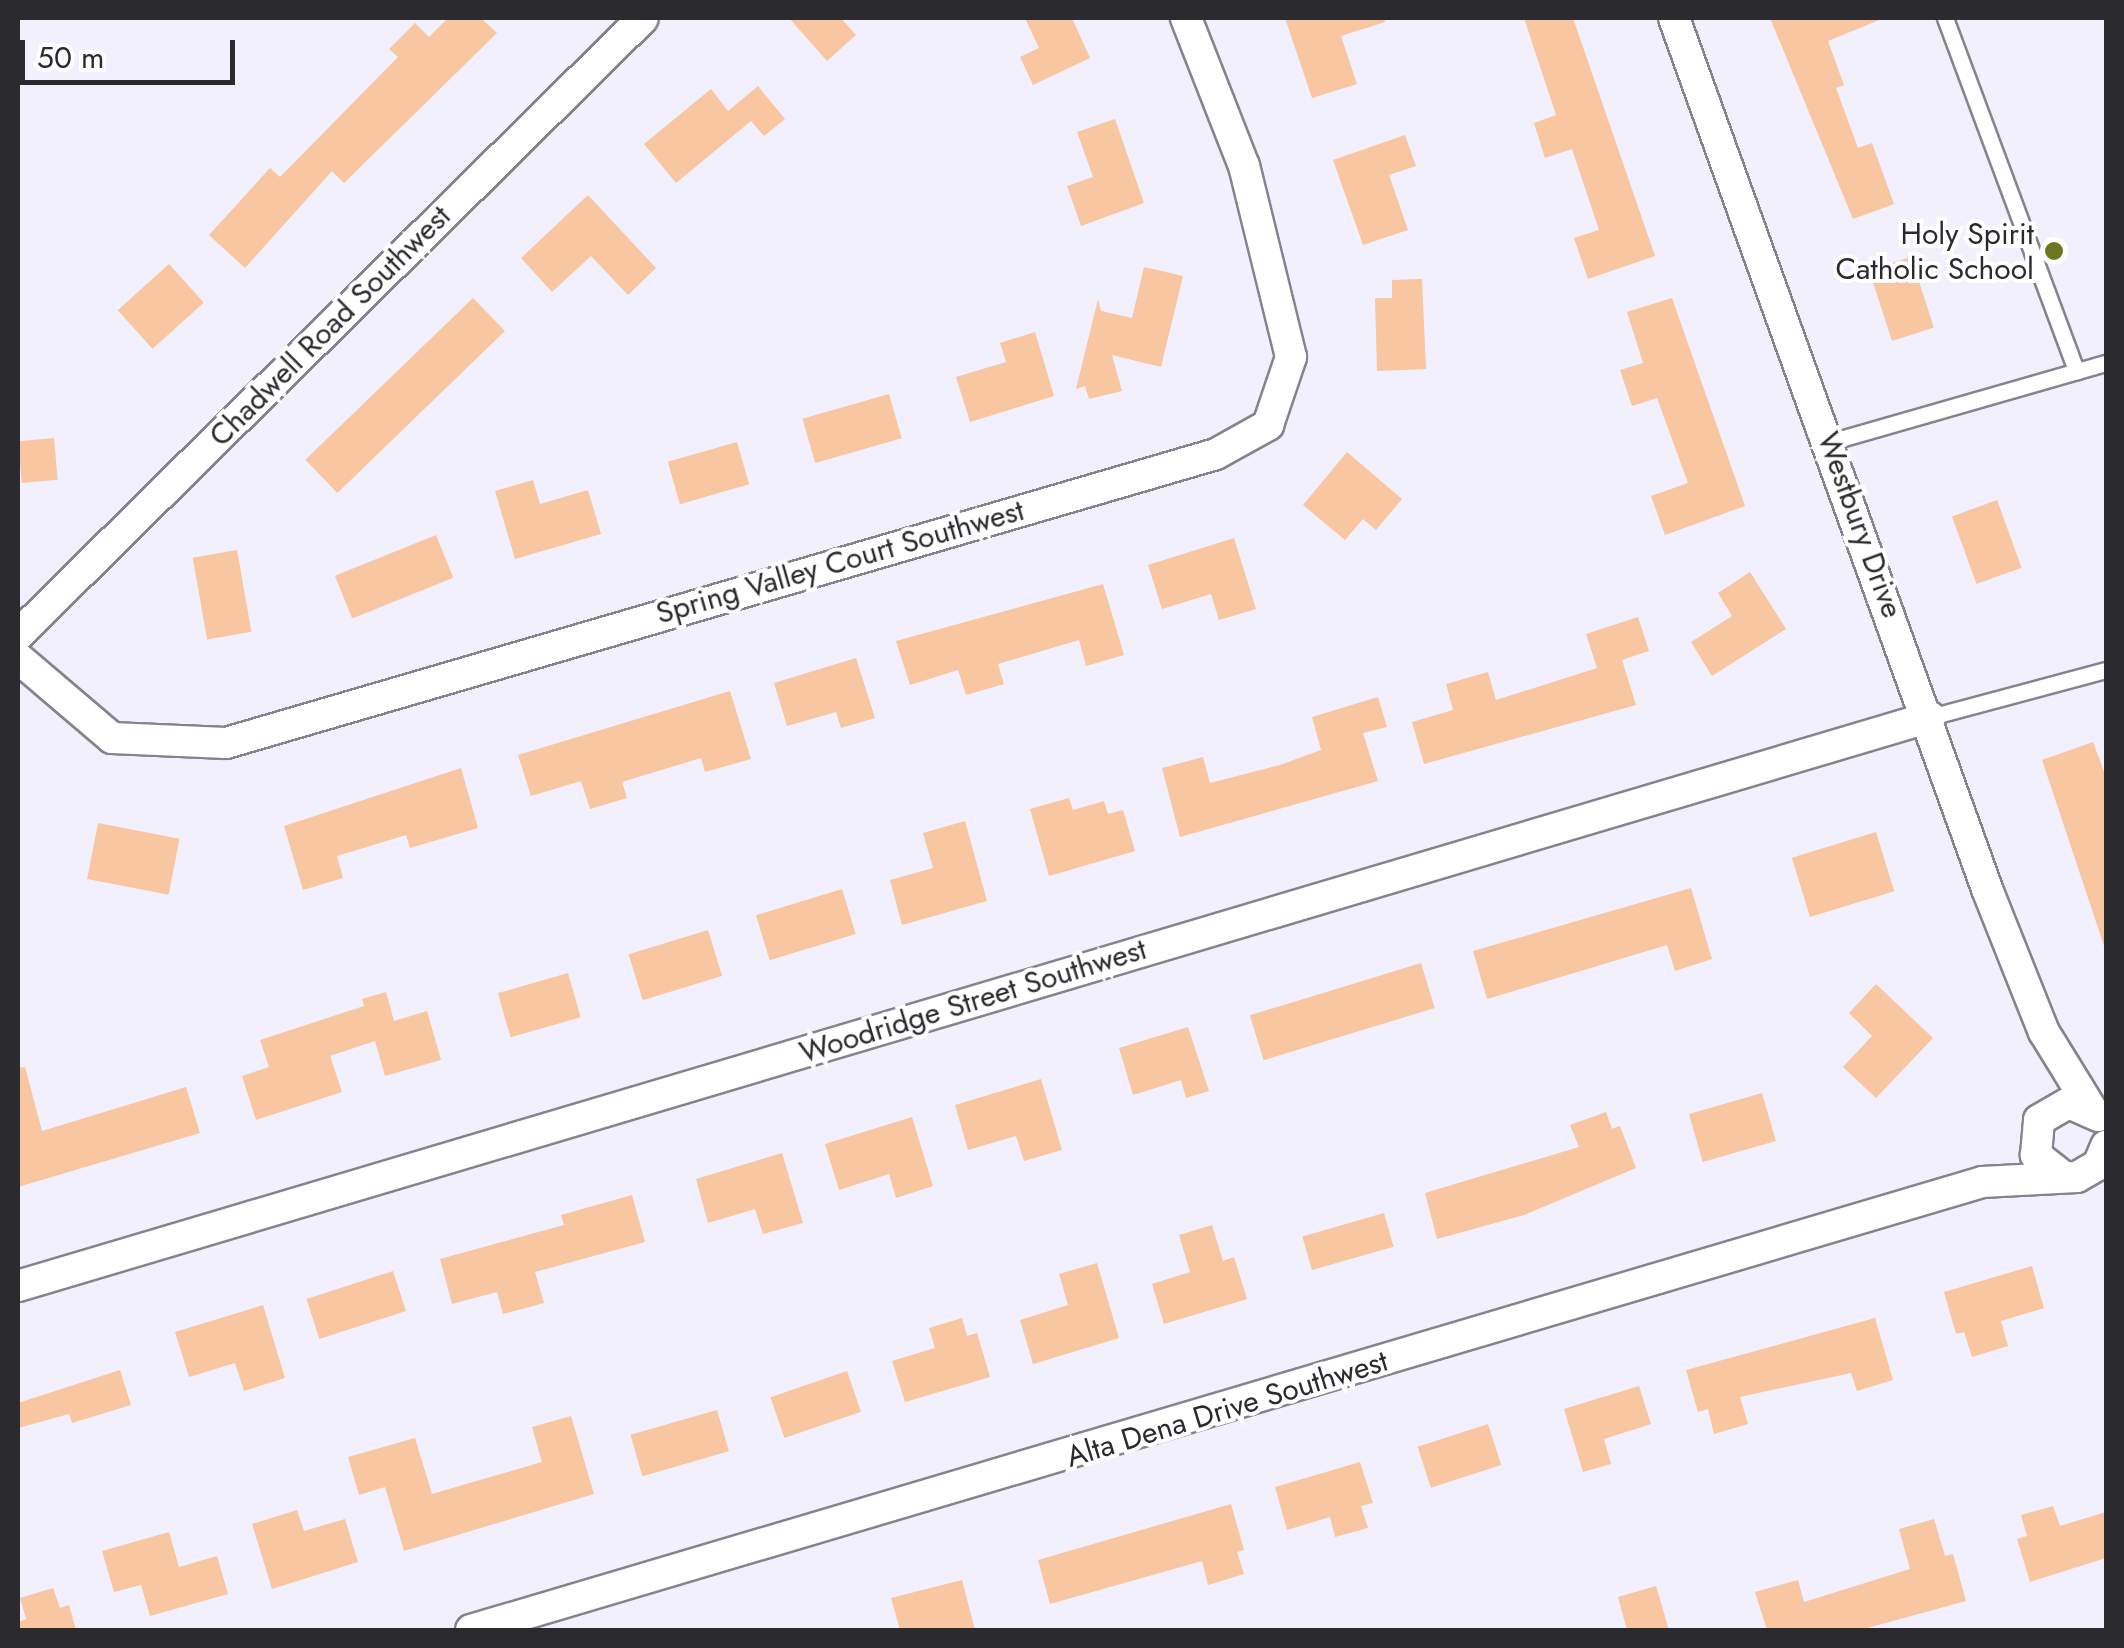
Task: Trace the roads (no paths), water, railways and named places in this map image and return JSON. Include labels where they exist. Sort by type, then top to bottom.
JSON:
[{"type":"street","name":"Chadwell Road Southwest","points":[[18,634],[643,18]]},
{"type":"street","name":"Spring Valley Court Southwest","points":[[18,658],[112,738],[226,743],[1216,454],[1268,425],[1291,357],[1244,166],[1186,18]]},
{"type":"street","name":"Westbury Drive","points":[[1674,18],[1930,717],[1987,889],[2044,1032],[2103,1126]]},
{"type":"street","name":"Woodridge Street Southwest","points":[[18,1286],[1930,717]]},
{"type":"street","name":"Westbury Drive","points":[[2040,1121],[2044,1032]]},
{"type":"street","points":[[2103,1126],[2069,1103],[2040,1121],[2042,1165],[2086,1176],[2106,1146]]},
{"type":"street","name":"Alta Dena Drive Southwest","points":[[1982,1182],[2040,1121]]},
{"type":"street","name":"Alta Dena Drive Southwest","points":[[471,1630],[1982,1182],[2086,1176]]},
{"type":"lane","points":[[1944,18],[2076,372]]},
{"type":"lane","points":[[1830,442],[2106,363]]},
{"type":"lane","points":[[1930,717],[2106,670]]},
{"type":"place","name":"Holy Spirit Catholic School","points":[[2054,251]]}]
